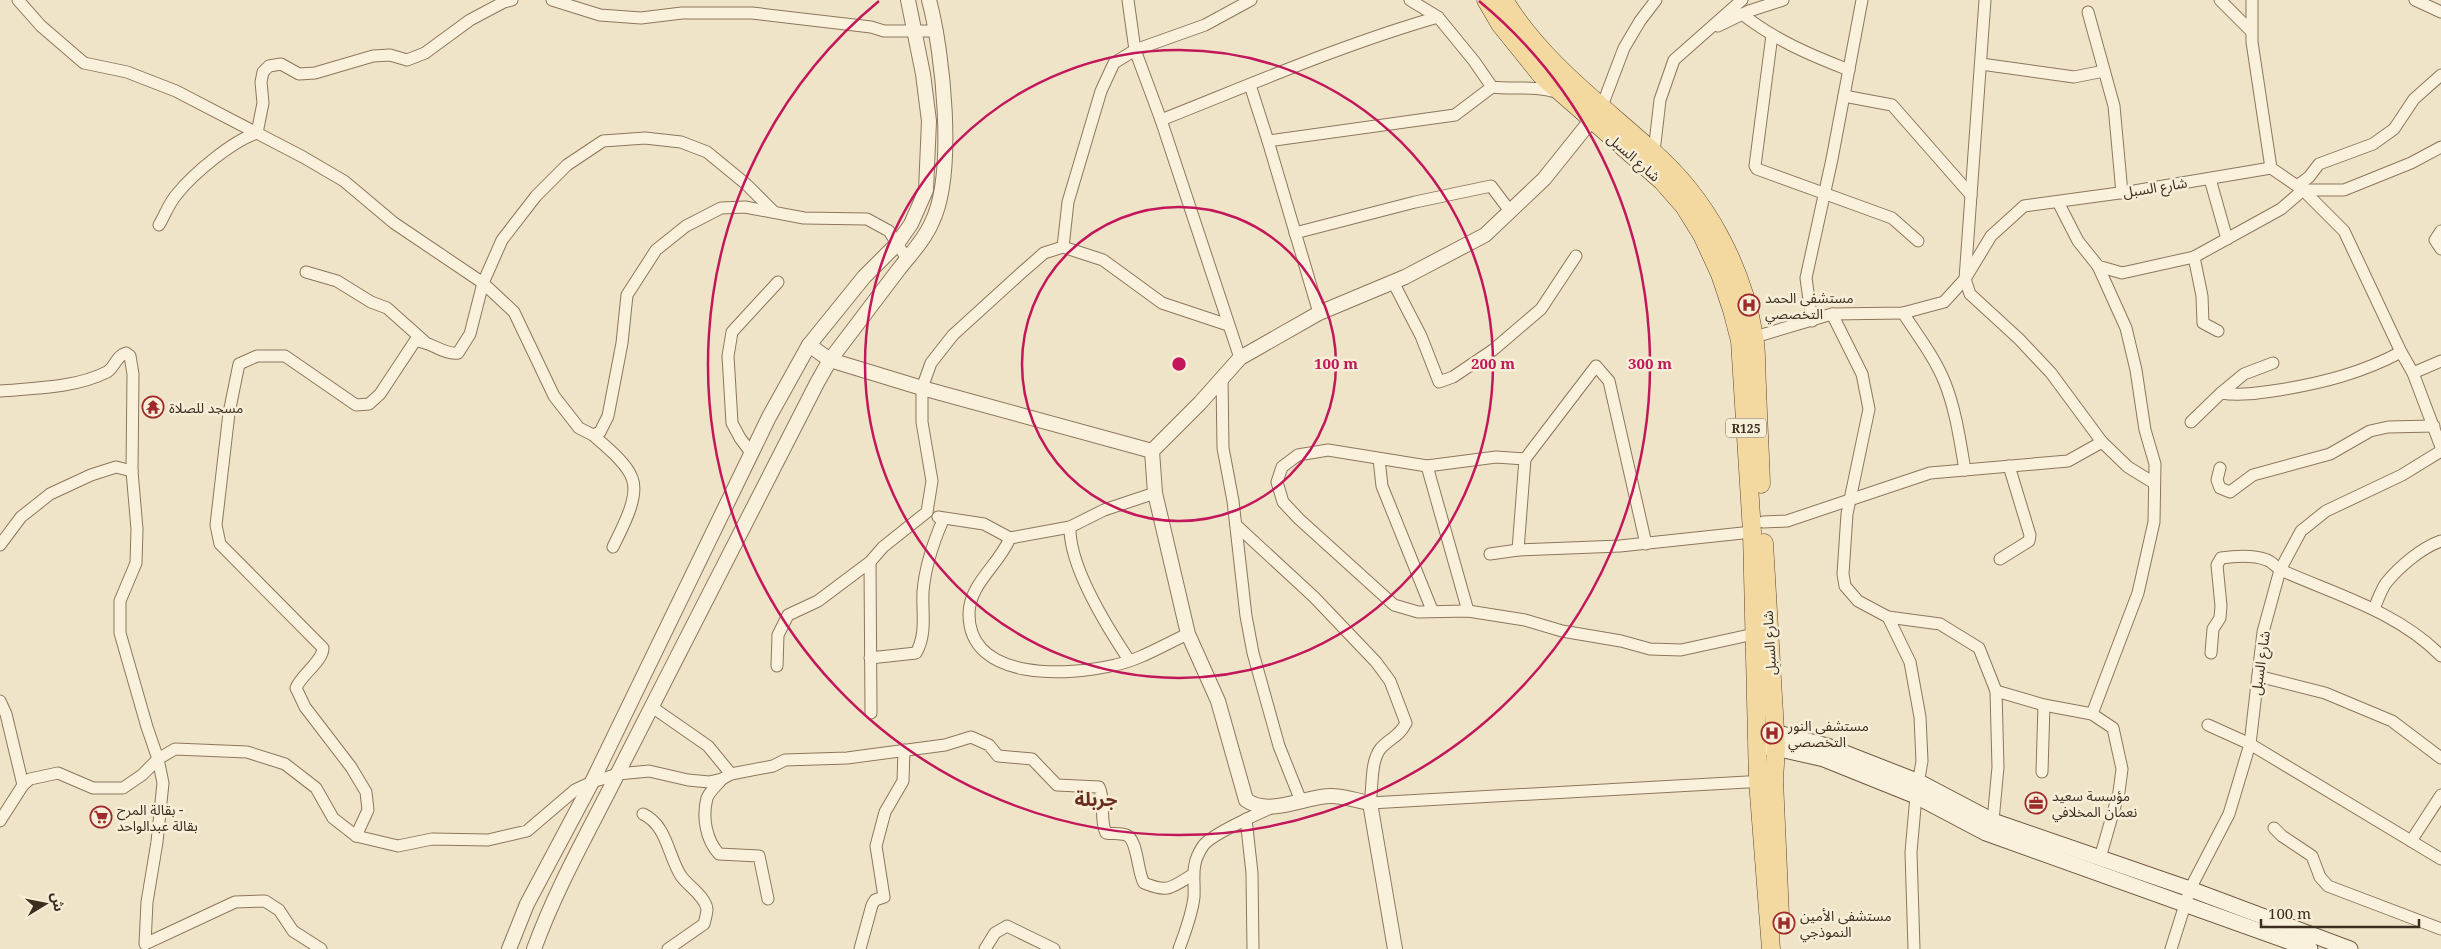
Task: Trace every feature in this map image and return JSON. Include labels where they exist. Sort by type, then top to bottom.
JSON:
[{"type":"main road","name":"شارع السبل","points":[[1486,0],[1500,24],[1524,57],[1541,75],[1564,94],[1654,152],[1678,174],[1699,200],[1718,230],[1746,302],[1766,740],[1771,949]]},
{"type":"main road","name":"شارع السبل","points":[[1504,0],[1514,17],[1596,113],[1684,206],[1702,235],[1747,339]]},
{"type":"main road","name":"شارع السبل","points":[[1757,527],[1754,634],[1766,740]]},
{"type":"main road","points":[[1766,740],[1917,789],[1993,821],[2100,858],[2310,949]]},
{"type":"main road","name":"شارع السبل","points":[[1766,780],[1782,949]]},
{"type":"main road","points":[[1917,789],[1986,833],[2350,949]]},
{"type":"street","points":[[257,133],[263,103],[261,82],[263,72],[269,66],[281,64],[300,74],[315,74],[373,56],[390,55],[408,60],[425,53],[470,20],[504,2],[512,0]]},
{"type":"street","points":[[552,0],[600,15],[641,18],[682,13],[752,13],[871,26],[884,31],[937,31]]},
{"type":"street","points":[[509,949],[527,904],[592,782],[694,568],[769,417],[809,345],[864,277],[897,244],[911,224],[926,190],[929,122],[908,0]]},
{"type":"street","points":[[534,949],[548,910],[830,360],[907,259],[932,222],[941,190],[945,140],[942,73],[937,31],[929,0]]},
{"type":"street","points":[[1128,0],[1135,50],[1161,120],[1240,358]]},
{"type":"street","points":[[1063,247],[1068,202],[1101,91],[1114,63],[1135,50],[1205,25],[1251,0]]},
{"type":"street","points":[[1410,0],[1438,17],[1474,61],[1492,87]]},
{"type":"street","points":[[1277,806],[1253,805],[1246,800],[1218,701],[1188,634],[1155,492],[1152,451],[1240,358],[1319,312],[1393,282],[1485,235],[1544,179],[1596,113],[1624,48],[1640,21],[1656,0]]},
{"type":"street","points":[[1654,152],[1660,100],[1674,60],[1742,0]]},
{"type":"street","points":[[1706,32],[1742,14],[1783,0]]},
{"type":"street","points":[[1812,320],[1806,278],[1862,0]]},
{"type":"street","points":[[1985,0],[1965,279],[1970,294],[2019,339],[2051,373],[2102,442],[2128,467],[2154,484]]},
{"type":"street","points":[[2220,0],[2251,31]]},
{"type":"street","points":[[2252,0],[2251,31],[2270,168],[2300,188],[2344,231],[2401,352],[2413,373],[2441,447]]},
{"type":"street","points":[[2415,0],[2441,12]]},
{"type":"street","points":[[22,1],[41,26],[84,62],[127,72],[176,91],[344,181],[394,223],[483,283],[514,312],[554,396],[579,428],[594,435],[632,476],[635,487],[628,514],[613,547]]},
{"type":"street","points":[[2088,12],[2114,106],[2122,193]]},
{"type":"street","points":[[1742,14],[1772,36],[1804,53],[1849,70]]},
{"type":"street","points":[[1161,120],[1405,26],[1438,17]]},
{"type":"street","points":[[1772,36],[1755,166],[1757,169],[1892,218],[1918,241]]},
{"type":"street","points":[[1980,64],[2074,77],[2104,71]]},
{"type":"street","points":[[2098,266],[2122,273],[2194,257],[2281,209],[2319,164],[2373,144],[2394,130],[2414,99],[2441,75]]},
{"type":"street","points":[[1250,85],[1319,312]]},
{"type":"street","points":[[1268,141],[1456,115],[1492,87],[1509,89],[1540,87],[1564,94]]},
{"type":"street","points":[[1844,96],[1892,105],[1971,195]]},
{"type":"street","points":[[159,225],[176,194],[228,147],[243,138],[257,133]]},
{"type":"street","points":[[306,272],[336,281],[371,302],[387,308],[424,341],[450,354],[458,353],[470,334],[483,283],[502,240],[536,196],[567,165],[604,141],[645,138],[681,142],[707,152],[746,184],[774,212]]},
{"type":"street","points":[[2300,188],[2344,190],[2411,163],[2441,147]]},
{"type":"street","name":"شارع السبل","points":[[1747,339],[1832,314],[1903,313],[1944,302],[1965,279],[1992,236],[2024,206],[2122,193],[2270,168]]},
{"type":"street","points":[[2210,178],[2227,239]]},
{"type":"street","points":[[1295,233],[1415,202],[1491,186],[1510,212]]},
{"type":"street","points":[[2058,202],[2078,241],[2098,266],[2126,328],[2136,370],[2145,430],[2155,464],[2154,522],[2138,594],[2092,714]]},
{"type":"street","points":[[594,435],[600,432],[608,416],[622,343],[627,295],[656,250],[686,226],[721,208],[745,207],[804,218],[867,219],[889,231],[907,259]]},
{"type":"street","points":[[2441,231],[2435,240],[2441,249]]},
{"type":"street","points":[[777,666],[778,636],[788,615],[818,601],[870,562],[883,547],[927,512],[932,481],[922,422],[922,388],[932,363],[953,335],[1044,253],[1063,247],[1103,260],[1162,302],[1228,325]]},
{"type":"street","points":[[1393,282],[1421,336],[1439,382],[1454,377],[1493,350],[1541,309],[1576,256]]},
{"type":"street","points":[[2194,257],[2202,296],[2202,323],[2218,331]]},
{"type":"street","points":[[752,454],[732,423],[728,356],[732,332],[778,282]]},
{"type":"street","points":[[1903,313],[1930,354],[1945,382],[1957,419],[1965,470]]},
{"type":"street","points":[[1832,314],[1862,374],[1869,409],[1850,501],[1844,574],[1845,586],[1858,601],[1888,617],[1940,624],[1979,648],[1996,691],[1998,767],[1993,821]]},
{"type":"street","points":[[356,836],[368,810],[366,792],[351,767],[305,707],[296,688],[298,681],[321,656],[323,648],[220,544],[216,525],[229,413],[239,364],[257,356],[285,356],[356,405],[368,404],[380,394],[415,341],[424,341]]},
{"type":"street","points":[[809,345],[830,360],[922,388],[1152,451]]},
{"type":"street","points":[[2221,393],[2235,396],[2319,384],[2376,366],[2401,352]]},
{"type":"street","points":[[0,392],[85,381],[109,371],[120,355],[126,354],[130,356],[133,374],[132,471],[137,529],[136,563],[120,601],[120,633],[146,726],[158,759],[162,783],[157,842],[147,902],[145,947],[235,902],[265,901],[279,910],[293,931],[321,949]]},
{"type":"street","points":[[2413,373],[2441,361]]},
{"type":"street","points":[[2191,422],[2244,374],[2274,363]]},
{"type":"street","points":[[1518,550],[1525,459],[1596,366],[1609,381],[1646,544]]},
{"type":"street","points":[[1222,378],[1223,448],[1236,525],[1246,616],[1253,653],[1279,746],[1301,801]]},
{"type":"street","points":[[2220,468],[2217,480],[2220,488],[2230,492],[2253,475],[2330,454],[2370,431],[2388,427],[2434,426]]},
{"type":"street","points":[[1490,554],[1518,550],[1646,544],[1757,527],[1787,521],[1930,473],[2068,461],[2102,442]]},
{"type":"street","points":[[1525,459],[1496,457],[1456,460],[1427,466],[1328,450],[1298,455],[1282,467],[1277,482],[1283,502],[1299,519],[1394,605],[1418,612],[1432,610],[1468,612],[1525,620],[1562,631],[1621,641],[1650,649],[1681,650],[1754,634]]},
{"type":"street","name":"شارع السبل","points":[[2171,949],[2188,896],[2229,814],[2250,744],[2264,632],[2280,570],[2300,532],[2326,511],[2402,475],[2441,451]]},
{"type":"street","points":[[1379,459],[1382,486],[1432,610]]},
{"type":"street","points":[[1427,466],[1468,612]]},
{"type":"street","points":[[2000,559],[2029,541],[2030,535],[2009,466]]},
{"type":"street","points":[[0,544],[21,517],[50,494],[91,475],[116,467],[132,471]]},
{"type":"street","points":[[927,512],[942,520],[984,524],[1010,538],[1070,528],[1104,510],[1155,492]]},
{"type":"street","points":[[870,658],[916,653],[923,642],[924,591],[929,552],[942,520]]},
{"type":"street","points":[[1236,525],[1314,597],[1376,662],[1390,681],[1406,722],[1402,731],[1381,748],[1375,760],[1370,803],[1395,949]]},
{"type":"street","points":[[1070,528],[1070,543],[1085,580],[1102,615],[1129,660]]},
{"type":"street","points":[[1010,538],[1000,557],[972,595],[969,613],[971,630],[978,646],[987,656],[1008,665],[1050,671],[1074,672],[1117,665],[1188,634]]},
{"type":"street","points":[[2374,608],[2385,585],[2399,569],[2434,543],[2441,541]]},
{"type":"street","points":[[2211,653],[2213,629],[2220,618],[2222,606],[2217,565],[2221,558],[2245,557],[2268,560],[2280,570],[2344,598],[2374,608],[2436,644],[2441,656]]},
{"type":"street","points":[[870,562],[871,714]]},
{"type":"street","points":[[1888,617],[1910,662],[1920,717],[1922,761],[1917,789],[1911,852],[1914,949]]},
{"type":"street","points":[[2258,676],[2325,692],[2392,721],[2441,758]]},
{"type":"street","points":[[1996,691],[2044,705],[2092,714],[2112,728],[2122,769],[2119,792],[2100,858]]},
{"type":"street","points":[[0,701],[22,774],[23,785]]},
{"type":"street","points":[[2042,772],[2044,705]]},
{"type":"street","points":[[652,707],[708,746],[726,777]]},
{"type":"street","points":[[2208,726],[2250,744],[2441,859]]},
{"type":"street","points":[[0,820],[23,785],[30,779],[58,772],[93,788],[123,788],[142,775],[158,759],[175,749],[202,750],[247,752],[285,764],[316,788],[333,818],[356,836],[398,846],[432,840],[488,840],[526,831],[576,790],[592,782],[618,774],[650,771],[688,780],[709,782],[773,766],[785,760],[847,758],[945,744],[971,737],[989,745],[998,756],[1032,759],[1057,785],[1099,787],[1102,793],[1103,828],[1106,833],[1126,834],[1130,837],[1136,850],[1139,875],[1144,883],[1166,890],[1174,888],[1192,875]]},
{"type":"street","points":[[860,949],[872,905],[875,900],[884,897],[876,846],[885,812],[903,781],[904,750]]},
{"type":"street","points":[[726,777],[708,797],[705,817],[710,845],[719,854],[759,856],[768,899]]},
{"type":"street","points":[[1179,949],[1188,925],[1194,897],[1192,875],[1194,863],[1204,844],[1246,819],[1277,806],[1331,796],[1370,803],[1766,780]]},
{"type":"street","points":[[2411,841],[2441,795]]},
{"type":"street","points":[[644,814],[652,818],[666,839],[672,859],[681,876],[702,899],[707,910],[704,924],[668,949]]},
{"type":"street","points":[[1246,819],[1252,873],[1254,949]]},
{"type":"street","points":[[2274,828],[2282,836],[2312,856],[2320,877],[2328,886],[2441,929]]},
{"type":"street","points":[[985,949],[995,933],[1007,926],[1054,949]]},
{"type":"place","name":"مستشفى الحمد التخصصي","points":[[1749,305]]},
{"type":"place","name":"مسجد للصلاة","points":[[153,407]]},
{"type":"place","name":"مستشفى النور التخصصي","points":[[1772,733]]},
{"type":"place","name":"مؤسسة سعيد نعمان المخلافي","points":[[2036,803]]},
{"type":"place","name":"بقالة المرح - بقالة عبدالواحد","points":[[101,817]]},
{"type":"place","name":"مستشفى الأمين النموذجي","points":[[1784,923]]},
{"type":"district","name":"جربلة","points":[[1096,799]]}]
